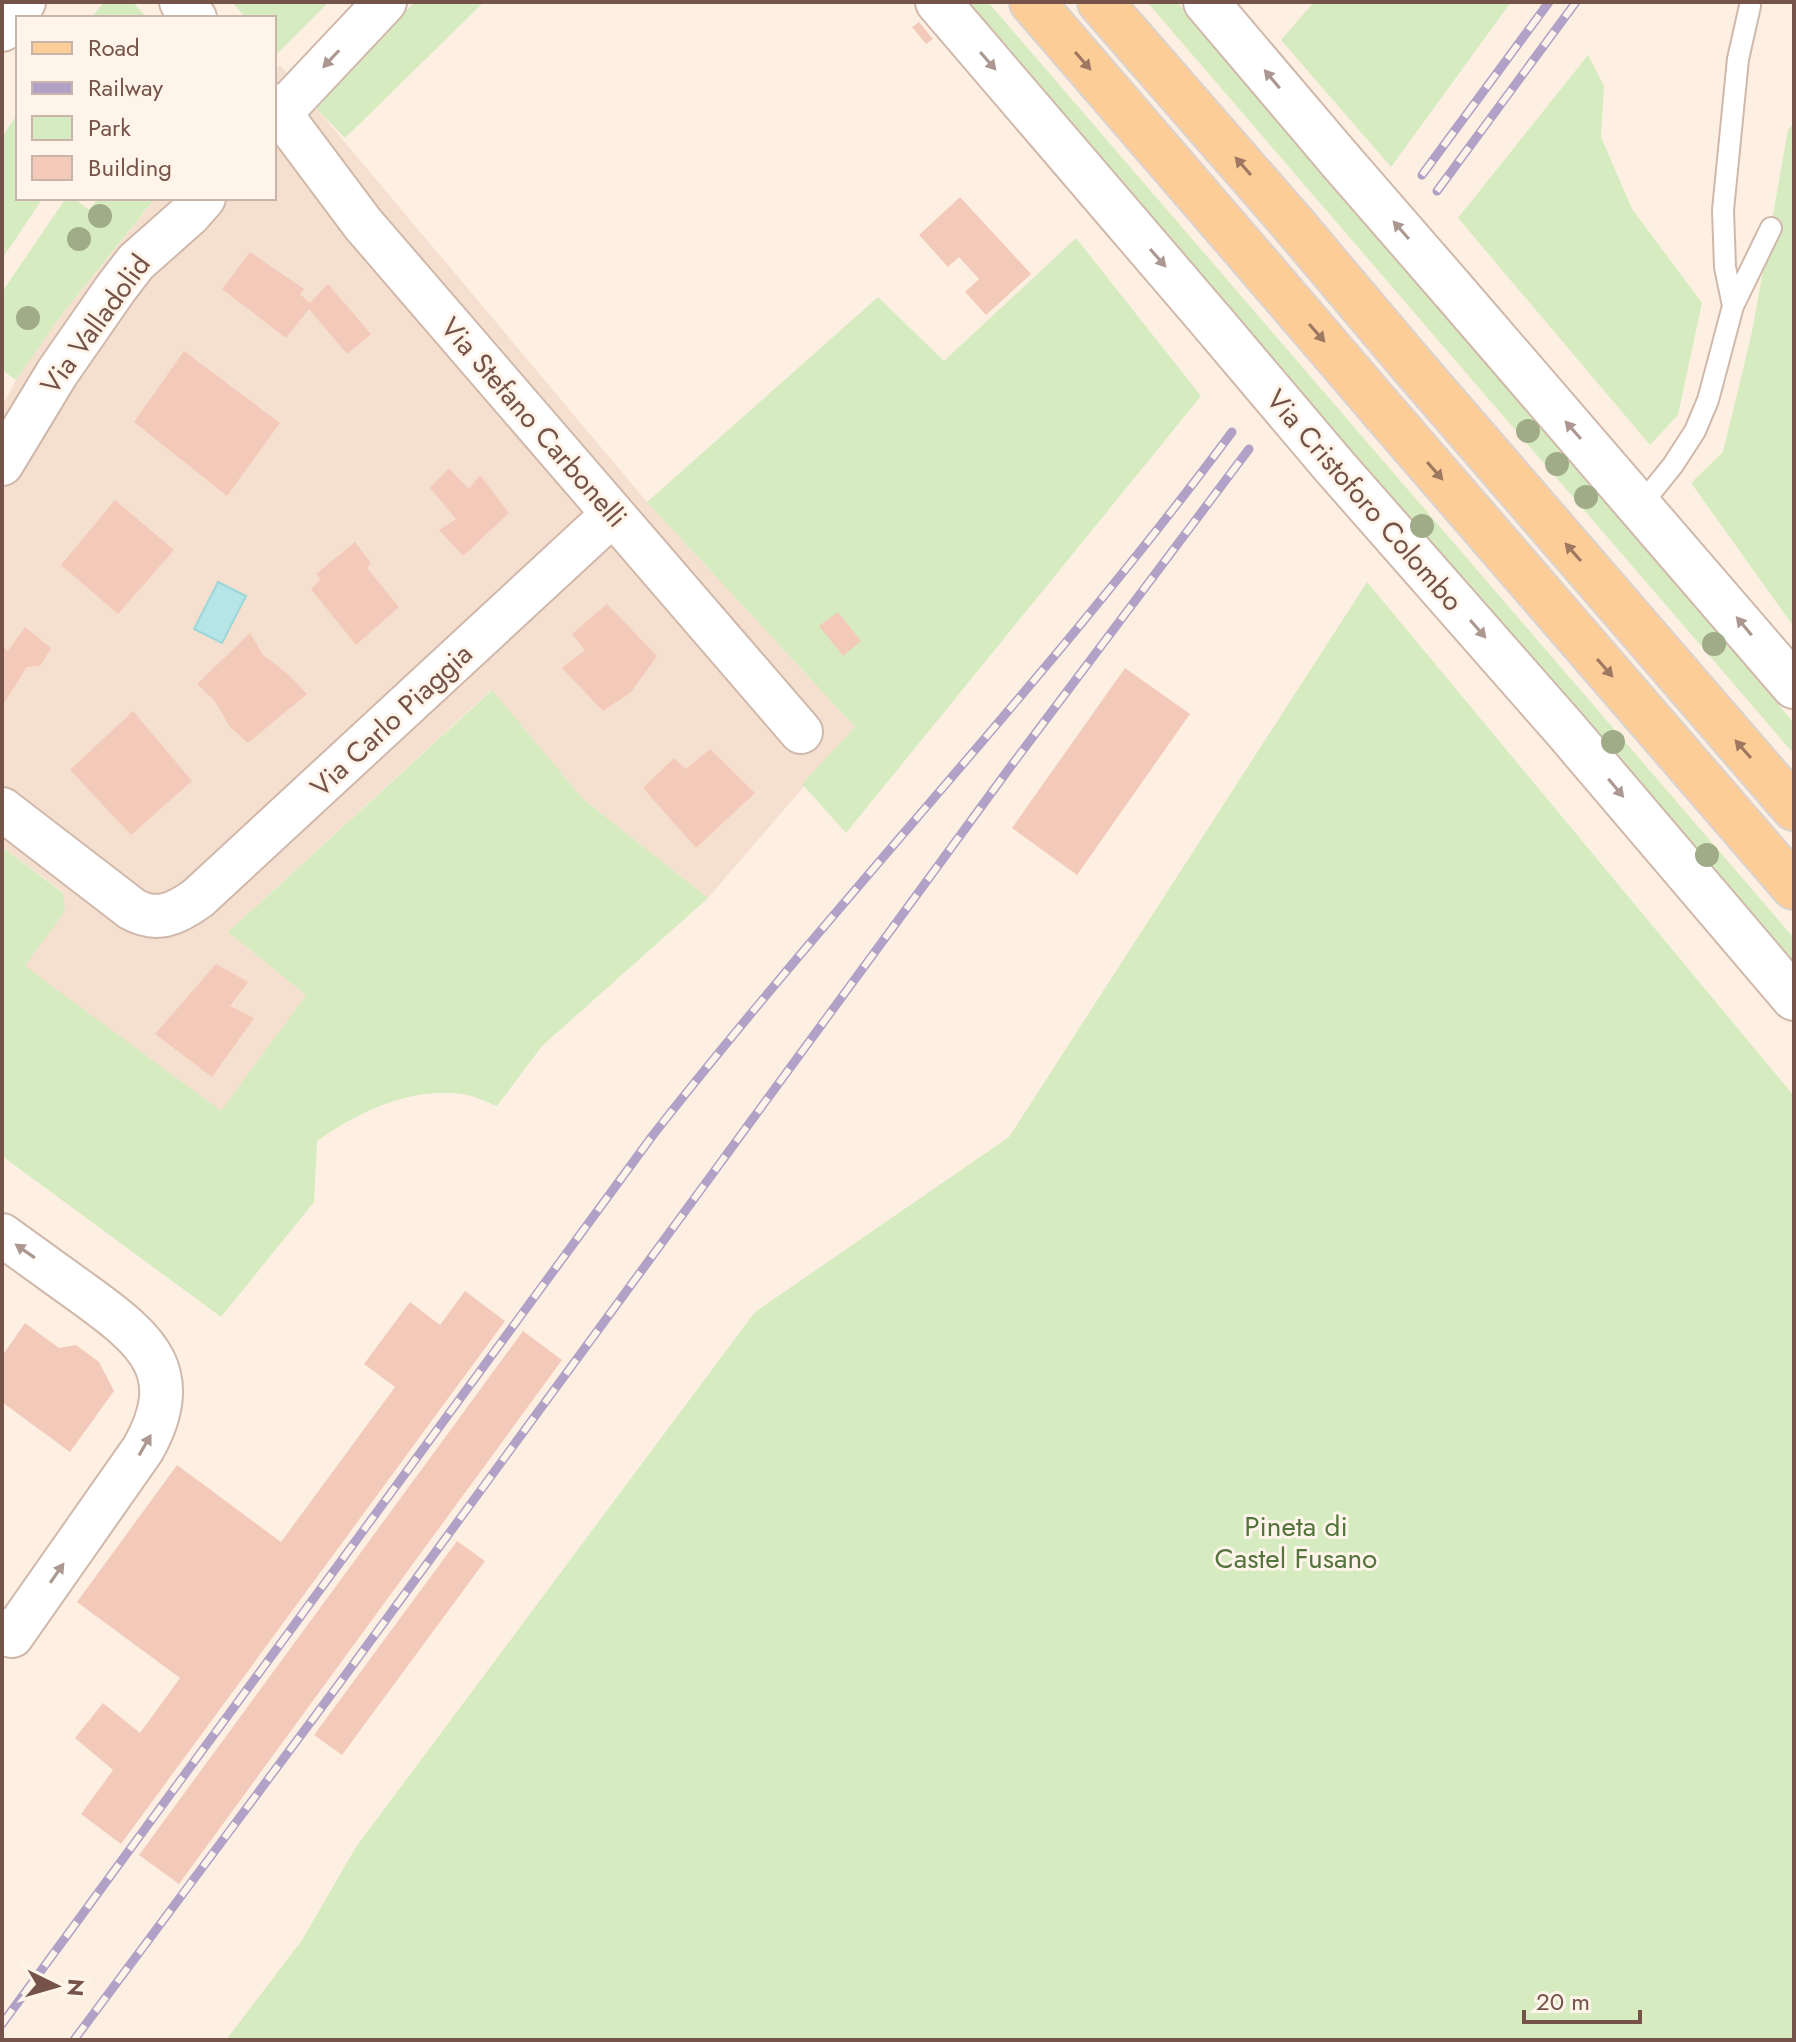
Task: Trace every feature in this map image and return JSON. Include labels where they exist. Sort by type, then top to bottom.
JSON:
[{"type":"main road","points":[[1032,2],[1794,887]]},
{"type":"main road","points":[[1100,2],[1794,808]]},
{"type":"street","points":[[2,29],[23,2]]},
{"type":"street","points":[[276,112],[385,2]]},
{"type":"street","name":"Via Cristoforo Colombo","points":[[938,2],[1794,998]]},
{"type":"street","points":[[1206,2],[1794,686]]},
{"type":"street","name":"Via Stefano Carbonelli","points":[[276,112],[363,224],[801,732]]},
{"type":"street","name":"Via Valladolid","points":[[2,464],[57,373],[116,288],[136,262],[202,200]]},
{"type":"street","name":"Via Carlo Piaggia","points":[[2,809],[132,909],[150,917],[164,917],[198,898],[613,514]]},
{"type":"street","points":[[2,1235],[128,1326],[148,1349],[160,1383],[158,1420],[143,1449],[5,1639]]},
{"type":"lane","points":[[1733,306],[1725,267],[1723,210],[1738,59],[1750,6]]},
{"type":"lane","points":[[1640,506],[1695,431],[1708,400],[1733,306],[1771,228]]},
{"type":"shaded area","points":[[280,65],[647,502],[855,727],[708,898],[583,799],[491,690],[228,932],[306,995],[221,1112],[24,966],[63,892],[2,847],[2,406],[16,380],[62,314],[154,200],[276,200],[276,69]]},
{"type":"green space","points":[[104,2],[133,2],[145,16],[93,16]]},
{"type":"green space","points":[[232,2],[329,2],[277,54],[276,16],[244,16]]},
{"type":"green space","points":[[415,2],[484,2],[345,138],[312,104]]},
{"type":"green space","points":[[962,2],[988,2],[1794,938],[1794,969]]},
{"type":"green space","points":[[1147,2],[1177,2],[1221,52],[1794,723],[1794,754]]},
{"type":"green space","points":[[1314,2],[1511,2],[1391,167],[1281,40]]},
{"type":"green space","points":[[1588,55],[1604,86],[1601,137],[1632,209],[1702,303],[1678,415],[1650,445],[1458,218]]},
{"type":"green space","points":[[16,116],[16,200],[42,200],[2,259],[2,137]]},
{"type":"green space","points":[[1794,123],[1794,627],[1691,483],[1723,452],[1752,332],[1788,130]]},
{"type":"green space","points":[[65,200],[76,200],[89,210],[96,200],[153,201],[62,314],[16,380],[2,370],[2,292]]},
{"type":"green space","points":[[1076,238],[1201,396],[846,833],[802,784],[855,727],[647,502],[878,297],[944,361]]},
{"type":"green space","name":"Pineta di Castel Fusano","points":[[1367,582],[1794,1096],[1794,2040],[226,2040],[302,1940],[356,1847],[755,1312],[1009,1137]]},
{"type":"green space","points":[[492,690],[583,799],[708,898],[542,1046],[497,1106],[466,1095],[423,1094],[385,1104],[350,1120],[317,1141],[314,1202],[221,1317],[2,1156],[2,847],[63,893],[65,911],[25,966],[221,1111],[306,995],[228,932]]},
{"type":"water","points":[[218,582],[246,596],[222,643],[194,629]]},
{"type":"building","points":[[919,22],[933,39],[926,44],[912,27]]},
{"type":"building","points":[[960,197],[1031,274],[986,315],[965,292],[979,279],[959,257],[948,267],[919,235]]},
{"type":"building","points":[[250,252],[304,289],[300,294],[310,303],[328,284],[371,334],[347,354],[309,309],[286,338],[222,289]]},
{"type":"building","points":[[184,351],[280,423],[227,496],[134,422]]},
{"type":"building","points":[[449,468],[469,489],[480,475],[509,513],[463,556],[439,530],[456,519],[430,488]]},
{"type":"building","points":[[115,500],[174,550],[118,614],[61,565]]},
{"type":"building","points":[[355,542],[371,563],[367,568],[399,607],[356,645],[311,589],[321,579],[316,574]]},
{"type":"building","points":[[607,604],[657,656],[631,692],[603,711],[562,668],[585,650],[572,634]]},
{"type":"building","points":[[838,612],[861,641],[843,656],[819,626]]},
{"type":"building","points":[[25,627],[51,648],[40,666],[27,667],[2,706],[2,646],[8,651]]},
{"type":"building","points":[[250,633],[263,655],[307,694],[248,743],[230,727],[215,701],[197,684]]},
{"type":"building","points":[[1125,668],[1190,714],[1077,875],[1012,828]]},
{"type":"building","points":[[133,711],[192,781],[131,835],[70,770]]},
{"type":"building","points":[[710,749],[755,793],[696,848],[643,788],[674,758],[686,769]]},
{"type":"building","points":[[216,964],[248,982],[230,1006],[254,1018],[212,1077],[155,1034]]},
{"type":"building","points":[[465,1291],[505,1321],[121,1844],[81,1814],[113,1770],[75,1738],[103,1703],[140,1733],[180,1678],[77,1602],[177,1465],[281,1542],[395,1387],[364,1364],[410,1302],[440,1325]]},
{"type":"building","points":[[25,1323],[59,1348],[76,1345],[99,1362],[114,1391],[70,1452],[2,1402],[2,1356]]},
{"type":"building","points":[[523,1331],[562,1360],[179,1884],[139,1855]]},
{"type":"building","points":[[457,1541],[485,1561],[342,1755],[314,1735]]},
{"type":"railway","points":[[1422,175],[1549,2]]},
{"type":"railway","points":[[1437,191],[1576,2]]},
{"type":"railway","points":[[2,2024],[653,1135],[797,959],[1019,699],[1232,432]]},
{"type":"railway","points":[[74,2040],[333,1692],[1011,766],[1249,449]]}]
